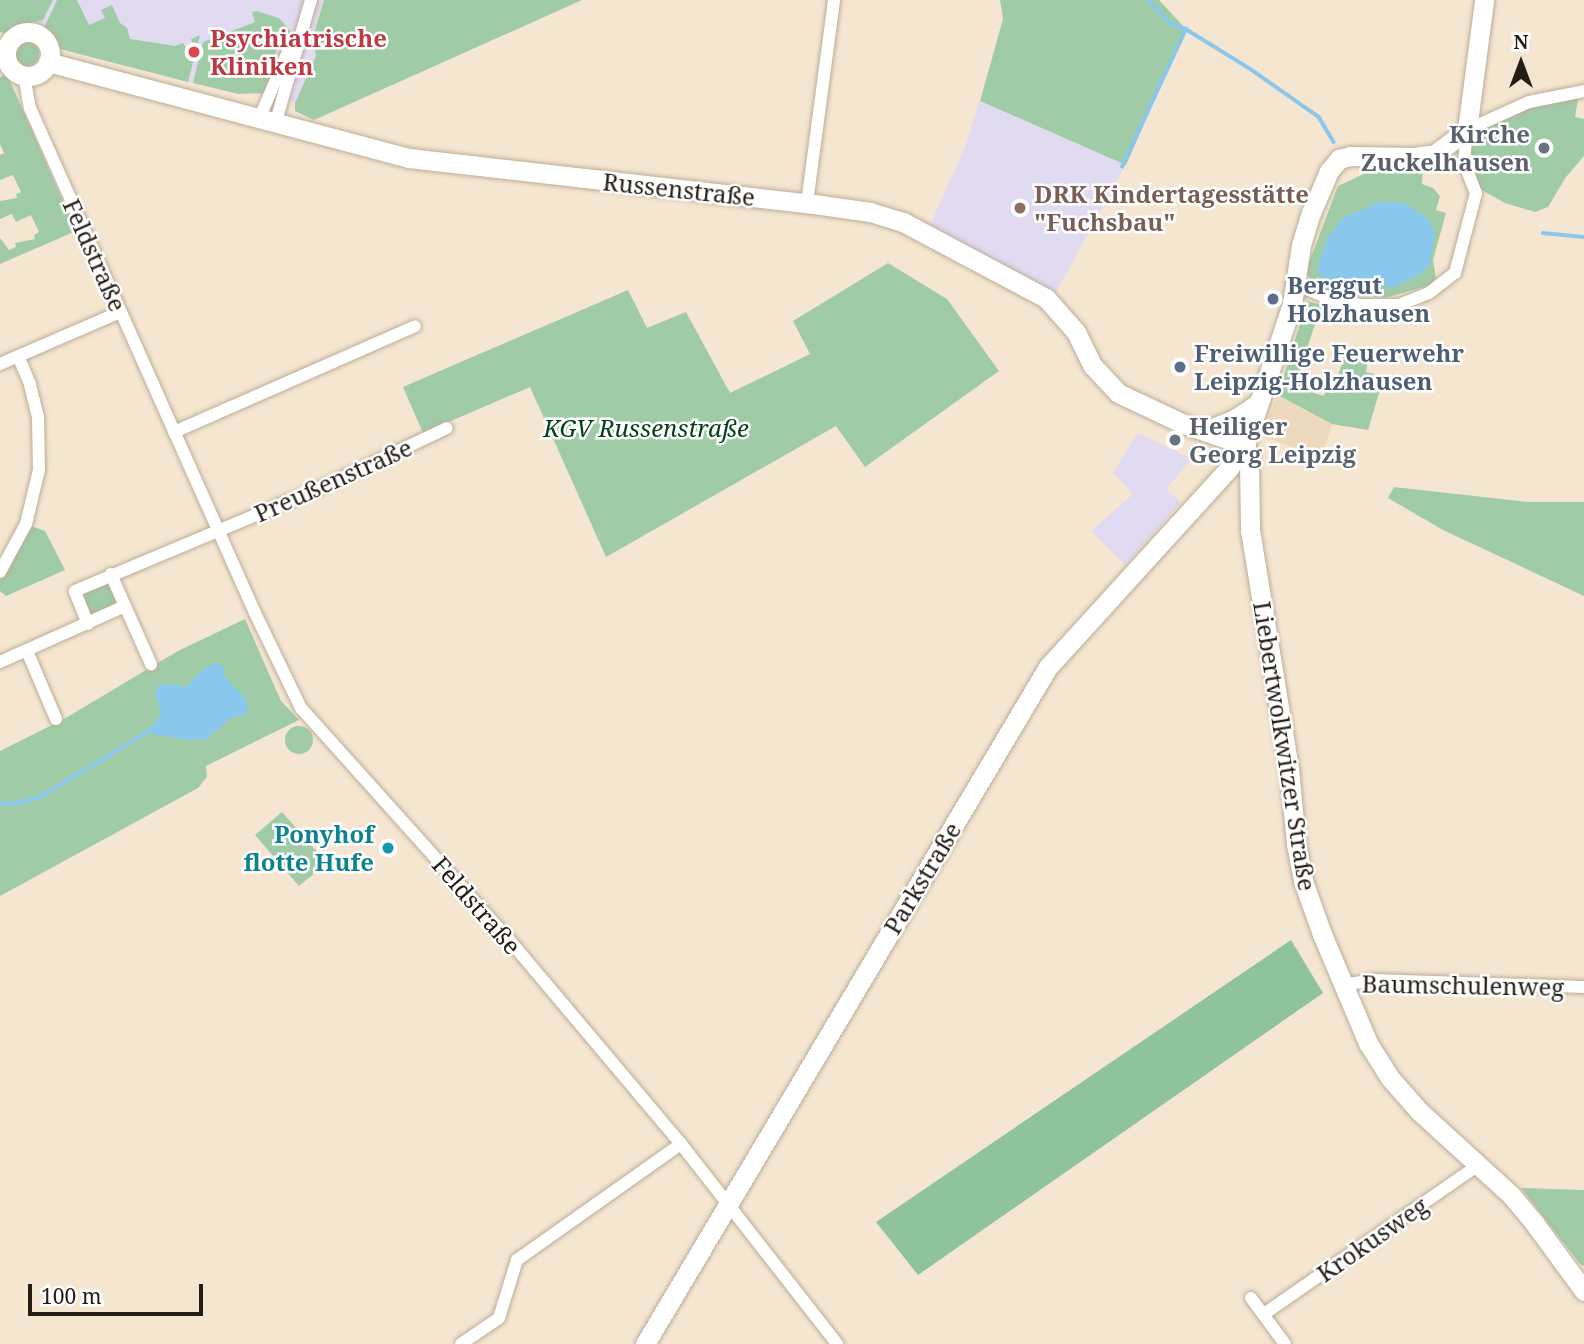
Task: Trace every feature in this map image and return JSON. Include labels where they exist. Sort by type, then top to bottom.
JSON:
[{"type":"street","points":[[268,119],[299,50],[299,38],[311,0]]},
{"type":"street","points":[[807,203],[834,0]]},
{"type":"street","points":[[1295,284],[1335,301],[1359,305],[1399,305],[1429,293],[1455,273],[1476,192],[1464,163],[1484,0]]},
{"type":"street","points":[[24,32],[34,33],[48,47],[48,62],[36,74],[24,75],[10,67],[3,49],[14,37],[24,32]]},
{"type":"street","name":"Russenstraße","points":[[48,62],[409,158],[807,203],[870,212],[903,222],[1046,298],[1076,332],[1092,365],[1118,393],[1205,431],[1245,445]]},
{"type":"street","name":"Feldstraße","points":[[24,75],[30,108],[218,530],[301,708],[505,935],[681,1144],[837,1344]]},
{"type":"street","points":[[1245,445],[1292,304],[1311,213],[1321,185],[1339,159],[1350,156],[1414,157],[1435,154],[1467,130],[1530,102],[1584,90]]},
{"type":"street","points":[[0,364],[120,312]]},
{"type":"street","points":[[174,432],[415,326]]},
{"type":"street","points":[[0,572],[26,524],[39,460],[35,399],[19,356]]},
{"type":"street","points":[[1205,431],[1237,418],[1259,403]]},
{"type":"street","name":"Preußenstraße","points":[[88,624],[75,591],[320,488],[447,428]]},
{"type":"street","name":"Liebertwolkwitzer Straße","points":[[1245,445],[1249,458],[1250,530],[1289,768],[1296,844],[1310,904],[1342,985],[1368,1043],[1390,1078],[1419,1111],[1480,1164],[1535,1223],[1584,1291]]},
{"type":"street","name":"Parkstraße","points":[[645,1344],[1048,667],[1229,468],[1245,445]]},
{"type":"street","points":[[111,574],[151,664]]},
{"type":"street","points":[[0,662],[125,607]]},
{"type":"street","points":[[27,651],[56,719]]},
{"type":"street","name":"Baumschulenweg","points":[[1342,985],[1372,980],[1584,987]]},
{"type":"street","points":[[461,1344],[499,1318],[517,1260],[681,1144]]},
{"type":"street","name":"Krokusweg","points":[[1264,1314],[1480,1164]]},
{"type":"street","points":[[1251,1298],[1285,1344]]},
{"type":"shaded area","name":"Psychiatrische Kliniken","points":[[0,0],[324,0],[313,37],[316,56],[295,103],[263,93],[232,93],[60,49],[48,32],[34,24],[19,25],[5,33],[0,31]]},
{"type":"shaded area","name":"DRK Kindertagesstätte \"Fuchsbau\"","points":[[979,101],[1126,165],[1055,294],[929,227],[966,145]]},
{"type":"shaded area","points":[[1278,395],[1333,423],[1321,458],[1265,437],[1263,431]]},
{"type":"shaded area","points":[[1138,433],[1192,459],[1166,489],[1181,502],[1125,565],[1091,531],[1133,494],[1113,472]]},
{"type":"green space","points":[[0,0],[53,0],[43,20],[19,25],[5,33],[0,32]]},
{"type":"green space","points":[[57,0],[77,0],[89,25],[105,18],[101,10],[112,5],[120,23],[127,28],[130,39],[175,46],[183,43],[187,50],[194,47],[191,39],[200,35],[188,82],[60,49],[44,28]]},
{"type":"green space","points":[[324,0],[582,0],[314,120],[295,111],[295,103],[316,56],[313,37]]},
{"type":"green space","points":[[1000,0],[1159,0],[1186,29],[1126,165],[980,101],[1003,19]]},
{"type":"green space","points":[[252,12],[279,18],[291,32],[276,51],[270,80],[263,93],[239,94],[193,83],[203,42],[255,22]]},
{"type":"green space","points":[[27,42],[36,45],[39,54],[36,63],[27,66],[18,63],[15,54],[18,45]]},
{"type":"green space","points":[[7,74],[76,231],[0,264],[0,238],[9,250],[16,247],[15,243],[35,239],[34,235],[39,232],[31,215],[16,222],[12,214],[0,219],[0,201],[17,198],[16,194],[21,192],[13,175],[0,180],[0,155],[4,153],[0,144],[0,77]]},
{"type":"green space","points":[[1572,96],[1578,99],[1575,117],[1584,119],[1584,156],[1566,177],[1548,207],[1535,212],[1505,203],[1480,189],[1471,159],[1471,144],[1484,125],[1519,111]]},
{"type":"green space","points":[[1423,167],[1422,184],[1433,188],[1440,196],[1436,210],[1446,213],[1433,260],[1436,278],[1430,285],[1389,297],[1364,297],[1316,288],[1307,274],[1309,263],[1338,186],[1368,172]]},
{"type":"green space","name":"KGV Russenstraße","points":[[888,263],[947,299],[999,371],[865,467],[836,426],[606,557],[530,387],[423,433],[403,387],[628,290],[647,328],[686,312],[730,393],[810,354],[793,321]]},
{"type":"green space","points":[[1307,301],[1346,312],[1343,322],[1318,315],[1297,379],[1304,381],[1301,389],[1324,396],[1326,390],[1333,392],[1347,347],[1369,353],[1366,372],[1384,376],[1368,430],[1332,424],[1278,395]]},
{"type":"green space","points":[[1394,487],[1529,502],[1584,502],[1584,596],[1443,530],[1388,498]]},
{"type":"green space","points":[[26,524],[45,531],[65,570],[6,596],[0,591],[0,572]]},
{"type":"green space","points":[[111,574],[125,606],[88,624],[75,591]]},
{"type":"green space","points":[[245,619],[281,701],[299,720],[206,766],[207,777],[198,788],[0,896],[0,751],[64,719],[178,651]]},
{"type":"green space","points":[[299,726],[309,730],[313,740],[309,750],[299,754],[289,750],[285,740],[289,730]]},
{"type":"green space","points":[[282,812],[327,863],[299,886],[255,835]]},
{"type":"green space","points":[[1291,940],[1323,993],[918,1275],[876,1222]]},
{"type":"green space","points":[[1521,1188],[1584,1190],[1584,1266],[1580,1264]]},
{"type":"water","points":[[1380,202],[1404,203],[1427,218],[1435,232],[1430,264],[1422,273],[1395,287],[1343,285],[1323,280],[1318,272],[1320,258],[1329,236],[1342,218]]},
{"type":"water","points":[[216,663],[224,667],[224,676],[246,699],[248,707],[245,715],[231,718],[206,739],[189,740],[146,733],[161,715],[155,693],[159,685],[177,684],[185,688],[201,671]]},
{"type":"waterway","points":[[1148,0],[1171,24],[1186,29],[1252,70],[1319,117],[1334,142]]},
{"type":"waterway","points":[[1122,167],[1186,29]]},
{"type":"waterway","points":[[1543,233],[1584,237]]},
{"type":"waterway","points":[[0,803],[15,804],[40,797],[146,733]]},
{"type":"place","name":"Psychiatrische Kliniken","points":[[194,52]]},
{"type":"place","name":"Kirche Zuckelhausen","points":[[1544,148]]},
{"type":"place","name":"DRK Kindertagesstätte \"Fuchsbau\"","points":[[1020,208]]},
{"type":"place","name":"Berggut Holzhausen","points":[[1273,299]]},
{"type":"place","name":"Freiwillige Feuerwehr Leipzig-Holzhausen","points":[[1180,367]]},
{"type":"place","name":"Heiliger Georg Leipzig","points":[[1175,440]]},
{"type":"place","name":"Ponyhof flotte Hufe","points":[[388,848]]}]
